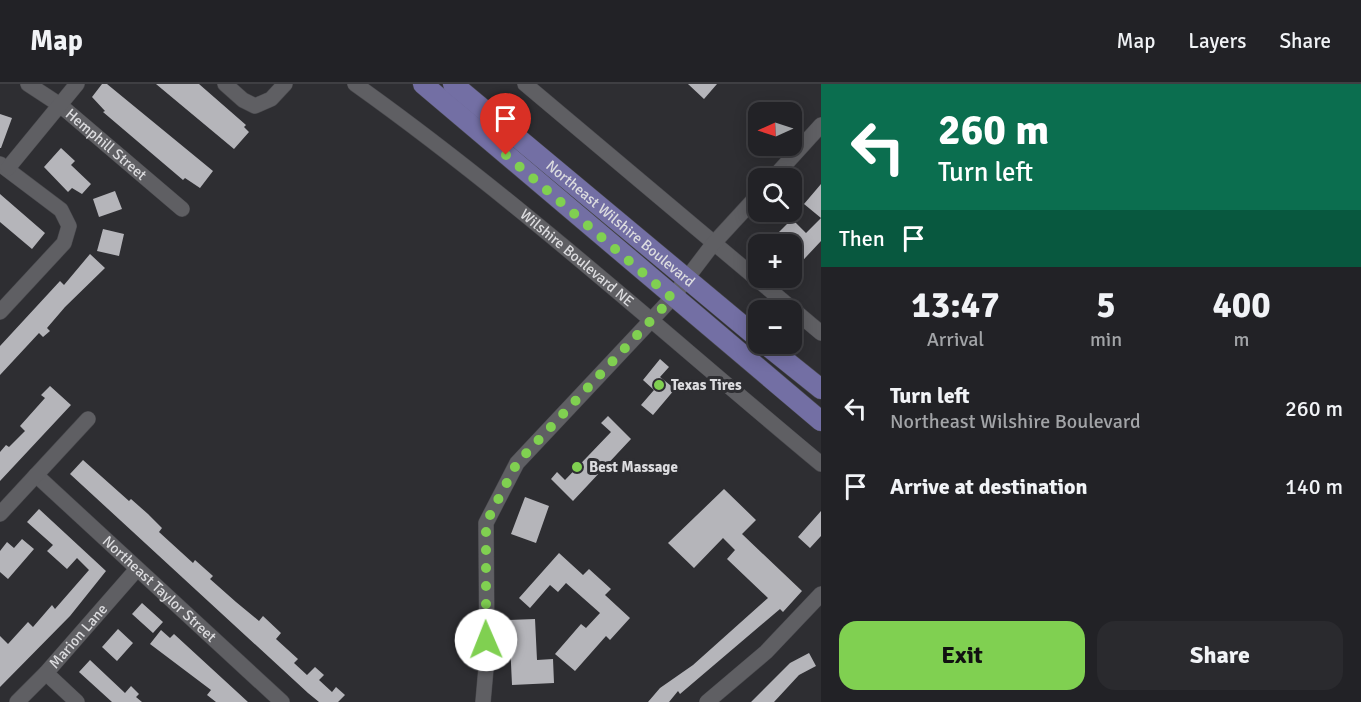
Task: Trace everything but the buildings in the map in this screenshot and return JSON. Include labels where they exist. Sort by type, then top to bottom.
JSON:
[{"type":"main road","name":"Northeast Wilshire Boulevard","points":[[423,84],[672,298],[821,421]]},
{"type":"main road","name":"Northeast Wilshire Boulevard","points":[[453,84],[748,330]]},
{"type":"main road","points":[[777,354],[821,389]]},
{"type":"street","name":"Hemphill Street","points":[[28,84],[60,105],[182,209]]},
{"type":"street","points":[[0,312],[64,243],[69,226],[61,210],[4,166],[77,84]]},
{"type":"street","points":[[225,84],[243,100],[255,106],[271,99],[285,84]]},
{"type":"street","name":"Wilshire Boulevard NE","points":[[355,84],[430,138],[821,464]]},
{"type":"street","points":[[525,84],[821,333]]},
{"type":"street","points":[[782,168],[821,125]]},
{"type":"street","points":[[483,702],[487,657],[486,523],[494,506],[517,463],[672,298],[713,244],[748,206]]},
{"type":"street","points":[[0,514],[88,419]]},
{"type":"street","name":"Northeast Taylor Street","points":[[36,475],[282,702]]},
{"type":"street","name":"Marion Lane","points":[[17,702],[46,673],[136,569]]},
{"type":"street","points":[[707,702],[766,652],[821,594]]},
{"type":"street","points":[[46,673],[77,702]]},
{"type":"place","name":"Texas Tires","points":[[659,385]]},
{"type":"place","name":"Best Massage","points":[[577,467]]},
{"type":"route","points":[[486,640],[486,523],[517,463],[672,298],[506,155]]}]
